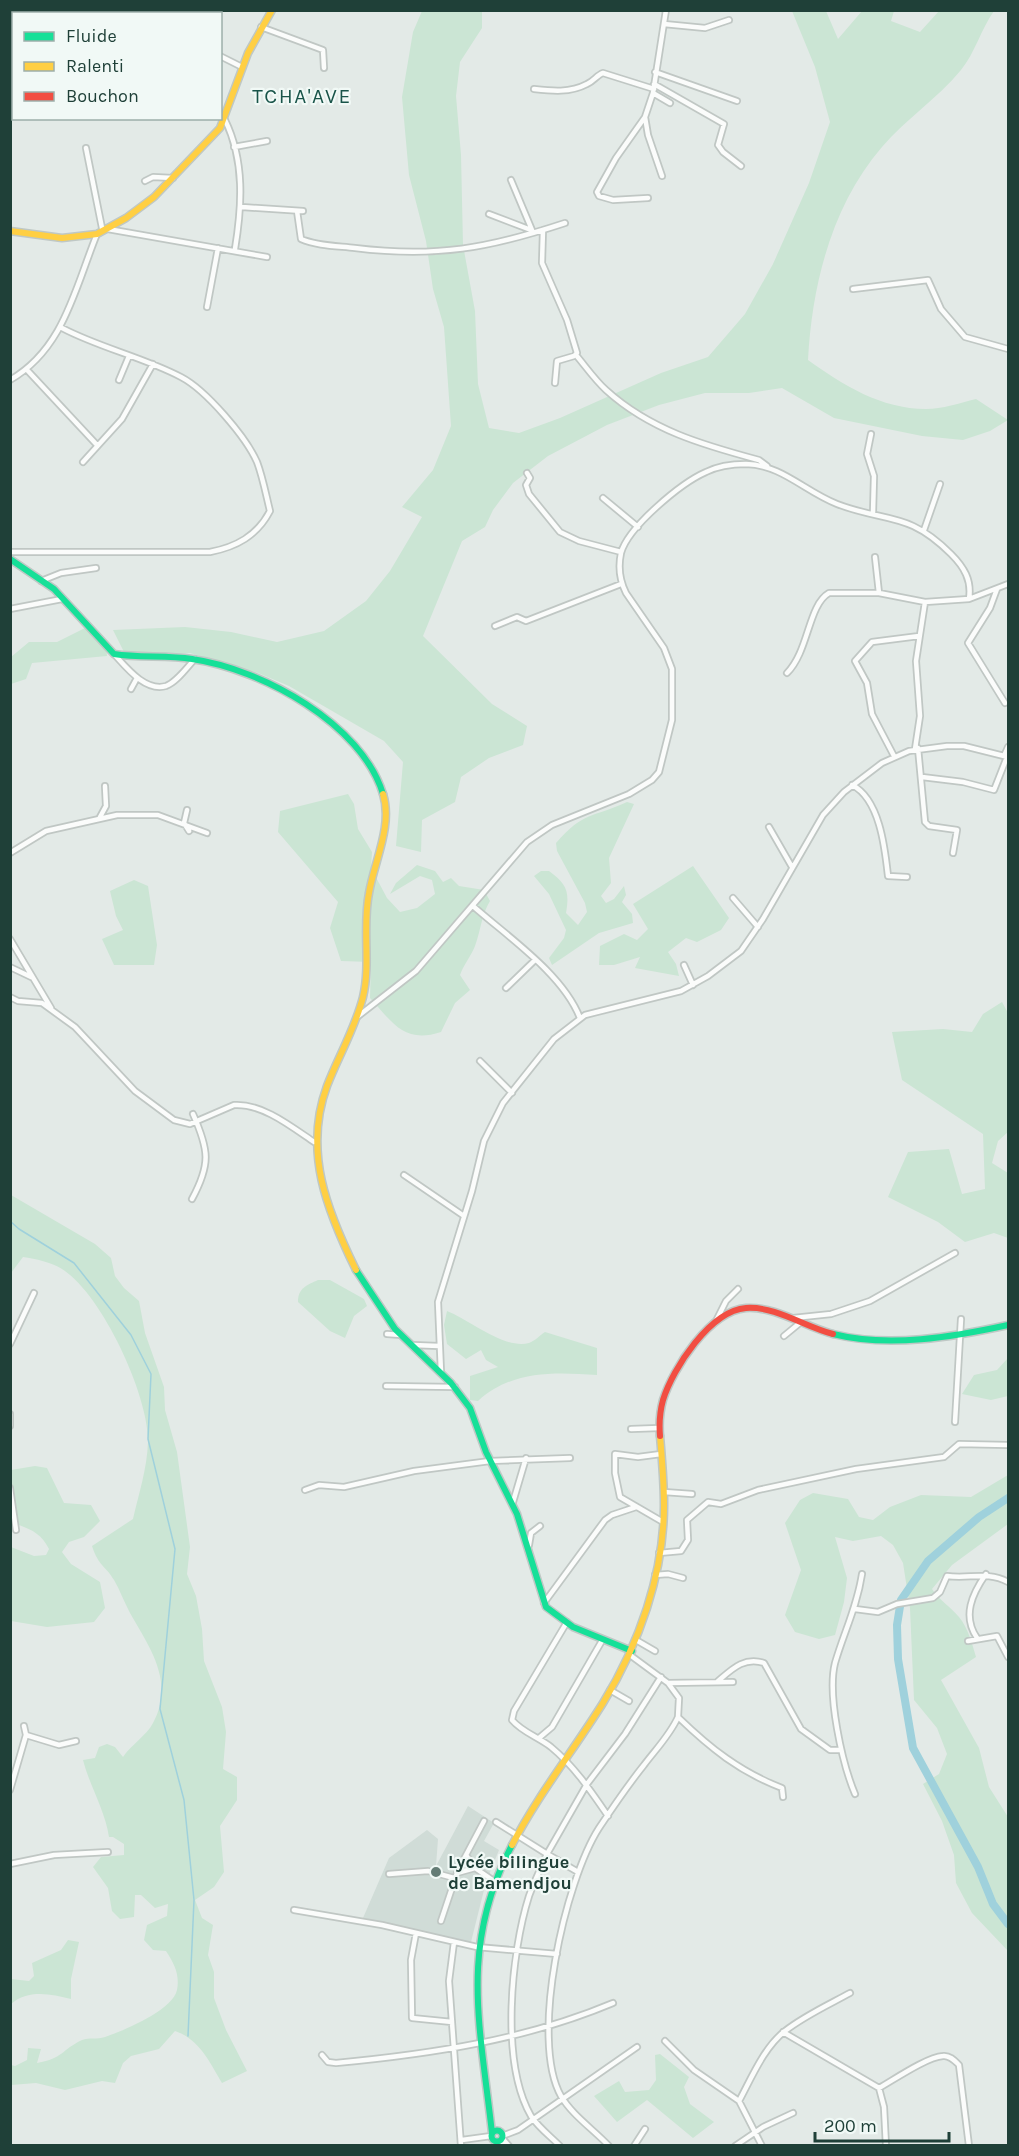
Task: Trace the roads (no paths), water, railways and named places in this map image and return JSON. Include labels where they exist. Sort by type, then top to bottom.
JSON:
[{"type":"street","points":[[10,231],[62,238],[97,234],[138,209],[173,178],[211,139],[225,120],[242,67],[261,27],[272,10]]},
{"type":"street","points":[[648,198],[614,200],[602,197],[597,192],[616,158],[645,117],[654,89],[666,11],[658,10]]},
{"type":"street","points":[[664,24],[705,28],[729,20]]},
{"type":"street","points":[[261,27],[323,50],[324,68]]},
{"type":"street","points":[[222,57],[242,67]]},
{"type":"street","points":[[655,72],[737,101]]},
{"type":"street","points":[[534,89],[558,92],[572,90],[586,85],[603,73],[654,89],[723,123],[718,145],[741,166]]},
{"type":"street","points":[[654,89],[670,103]]},
{"type":"street","points":[[645,117],[648,135],[662,176]]},
{"type":"street","points":[[225,120],[234,147],[242,207],[235,249]]},
{"type":"street","points":[[234,147],[267,141]]},
{"type":"street","points":[[86,148],[101,225],[105,230],[235,249],[267,257]]},
{"type":"street","points":[[145,181],[153,177],[173,178]]},
{"type":"street","points":[[512,180],[534,231]]},
{"type":"street","points":[[242,207],[300,211],[300,239],[384,253],[447,252],[565,224]]},
{"type":"street","points":[[489,214],[534,231]]},
{"type":"street","points":[[543,230],[542,263],[570,328],[576,355],[605,389],[646,420],[677,436],[759,460],[838,504],[915,525],[924,530],[964,567],[970,592],[969,599]]},
{"type":"street","points":[[10,380],[28,371],[62,328],[97,234]]},
{"type":"street","points":[[207,307],[218,248]]},
{"type":"street","points":[[853,289],[928,280],[941,309],[965,337],[1008,349]]},
{"type":"street","points":[[10,552],[210,552],[233,548],[245,540],[270,512],[260,470],[243,440],[191,383],[153,364],[62,328]]},
{"type":"street","points":[[555,383],[557,361],[576,355]]},
{"type":"street","points":[[119,380],[129,356]]},
{"type":"street","points":[[83,462],[127,411],[153,364]]},
{"type":"street","points":[[28,371],[97,445]]},
{"type":"street","points":[[871,434],[867,454],[874,476],[873,513]]},
{"type":"street","points":[[357,1017],[416,971],[473,906],[499,871],[527,842],[552,825],[629,794],[652,780],[659,772],[672,720],[672,669],[664,648],[621,584],[621,552],[638,527],[681,487],[706,472],[734,465],[767,466]]},
{"type":"street","points":[[527,473],[530,478],[526,485],[529,494],[561,532],[579,541],[621,552]]},
{"type":"street","points":[[924,530],[940,484]]},
{"type":"street","points":[[603,498],[638,527]]},
{"type":"street","points":[[875,557],[879,593]]},
{"type":"street","points":[[10,559],[41,580],[90,625],[137,678],[166,686],[195,659]]},
{"type":"street","points":[[41,580],[61,573],[96,568]]},
{"type":"street","points":[[495,626],[517,617],[526,621],[621,584]]},
{"type":"street","points":[[787,673],[802,653],[814,615],[823,596],[836,592],[879,593],[925,602],[969,599],[1008,584]]},
{"type":"street","points":[[997,589],[990,608],[968,643],[1005,703]]},
{"type":"street","points":[[970,592],[976,597]]},
{"type":"street","points":[[10,609],[62,599]]},
{"type":"street","points":[[925,602],[916,661],[920,716],[916,749],[922,777],[925,822],[929,826],[957,830],[953,853]]},
{"type":"street","points":[[894,756],[872,714],[867,683],[855,661],[872,642],[919,636]]},
{"type":"street","points":[[114,654],[195,659],[252,678],[303,702],[360,751],[382,782],[385,814],[365,922],[366,978],[357,1017],[322,1096],[314,1142],[324,1184],[353,1266],[385,1317],[455,1387],[474,1417],[490,1461],[513,1502],[544,1603],[553,1615],[631,1653],[668,1683],[679,1698],[678,1717],[594,1838],[578,1872],[557,1954],[548,2028],[550,2057],[562,2098],[609,2145]]},
{"type":"street","points":[[130,689],[137,678]]},
{"type":"street","points":[[441,1374],[438,1302],[489,1128],[544,1049],[580,1018],[597,1011],[671,994],[693,985],[741,951],[758,927],[823,815],[852,785],[894,756],[916,749],[956,746],[1007,757]]},
{"type":"street","points":[[922,777],[963,782],[994,789],[1007,757],[1008,747]]},
{"type":"street","points":[[852,785],[866,796],[879,824],[888,876],[907,877]]},
{"type":"street","points":[[100,817],[106,806],[105,786]]},
{"type":"street","points":[[187,810],[184,823],[189,831]]},
{"type":"street","points":[[10,853],[46,831],[100,817],[158,815],[207,833]]},
{"type":"street","points":[[769,826],[792,867]]},
{"type":"street","points":[[733,898],[758,927]]},
{"type":"street","points":[[473,906],[559,984],[580,1018]]},
{"type":"street","points":[[10,939],[53,1010]]},
{"type":"street","points":[[506,988],[535,960]]},
{"type":"street","points":[[684,965],[693,985]]},
{"type":"street","points":[[10,967],[31,977]]},
{"type":"street","points":[[10,997],[18,1001],[42,1003],[53,1010],[75,1027],[135,1090],[163,1113],[183,1124],[198,1122],[234,1105],[242,1104],[279,1119],[314,1142]]},
{"type":"street","points":[[480,1061],[512,1093]]},
{"type":"street","points":[[192,1199],[207,1167],[198,1122],[193,1113]]},
{"type":"street","points":[[404,1175],[464,1216]]},
{"type":"street","points":[[792,1318],[831,1314],[870,1301],[955,1252]]},
{"type":"street","points":[[509,2145],[497,2139],[492,2122],[481,2043],[477,1947],[494,1881],[516,1836],[610,1690],[631,1653],[655,1575],[663,1522],[664,1492],[659,1428],[661,1401],[684,1360],[717,1319],[726,1301],[738,1289]]},
{"type":"street","points":[[10,1344],[34,1293]]},
{"type":"street","points":[[717,1319],[738,1310],[753,1308],[770,1310],[818,1330],[860,1340],[960,1334],[1008,1325]]},
{"type":"street","points":[[955,1422],[961,1319]]},
{"type":"street","points":[[784,1336],[801,1322]]},
{"type":"street","points":[[387,1334],[401,1335]]},
{"type":"street","points":[[413,1345],[439,1346]]},
{"type":"street","points":[[386,1386],[455,1387]]},
{"type":"street","points":[[10,1414],[10,1426]]},
{"type":"street","points":[[631,1429],[659,1428]]},
{"type":"street","points":[[659,1553],[681,1551],[688,1540],[687,1520],[708,1502],[721,1504],[758,1490],[856,1469],[944,1457],[959,1444],[1008,1445]]},
{"type":"street","points":[[661,1454],[638,1457],[615,1454],[614,1467],[619,1495],[663,1522]]},
{"type":"street","points":[[513,1502],[526,1458]]},
{"type":"street","points":[[305,1490],[319,1485],[344,1487],[414,1471],[490,1461],[570,1458]]},
{"type":"street","points":[[10,1488],[16,1530]]},
{"type":"street","points":[[664,1492],[692,1494]]},
{"type":"street","points":[[544,1603],[597,1528],[612,1515],[636,1507]]},
{"type":"street","points":[[528,1548],[531,1533],[540,1526]]},
{"type":"street","points":[[655,1575],[668,1574],[683,1578]]},
{"type":"street","points":[[855,1794],[839,1750],[833,1682],[834,1665],[855,1609],[862,1574]]},
{"type":"street","points":[[855,1609],[878,1612],[897,1604],[933,1598],[940,1592],[947,1576],[964,1578],[986,1574],[1008,1582]]},
{"type":"street","points":[[976,1638],[969,1622],[969,1609],[976,1588],[986,1574]]},
{"type":"street","points":[[567,1622],[513,1715],[519,1729],[539,1738],[587,1784],[608,1816]]},
{"type":"street","points":[[968,1641],[998,1636],[1008,1657]]},
{"type":"street","points":[[539,1738],[552,1726],[603,1639]]},
{"type":"street","points":[[636,1640],[655,1651]]},
{"type":"street","points":[[717,1682],[739,1664],[749,1661],[764,1663],[801,1729],[830,1750],[839,1750]]},
{"type":"street","points":[[560,2145],[532,2118],[518,2074],[513,2036],[513,1995],[518,1950],[528,1898],[547,1854],[587,1784],[618,1744],[661,1677]]},
{"type":"street","points":[[668,1683],[733,1682]]},
{"type":"street","points":[[610,1690],[629,1701]]},
{"type":"street","points":[[678,1717],[731,1764],[753,1777],[784,1790],[783,1797]]},
{"type":"street","points":[[10,1790],[26,1735],[24,1726]]},
{"type":"street","points":[[26,1735],[59,1745],[76,1741]]},
{"type":"street","points":[[441,1921],[456,1875],[484,1821]]},
{"type":"street","points":[[496,1822],[578,1872]]},
{"type":"street","points":[[10,1864],[54,1855],[108,1852]]},
{"type":"street","points":[[466,1855],[475,1868],[494,1881]]},
{"type":"street","points":[[389,1874],[428,1871],[456,1875],[475,1868]]},
{"type":"street","points":[[294,1910],[477,1947],[557,1954]]},
{"type":"street","points":[[416,1933],[411,1960],[412,2018],[452,2022]]},
{"type":"street","points":[[454,1942],[449,1964],[453,2047],[462,2143],[497,2139],[518,2130],[532,2118],[637,2047]]},
{"type":"street","points":[[739,2101],[768,2050],[783,2032],[850,1993]]},
{"type":"street","points":[[322,2055],[328,2061],[336,2063],[411,2055],[481,2043],[548,2028],[613,2003]]},
{"type":"street","points":[[783,2032],[879,2088],[884,2107],[886,2145]]},
{"type":"street","points":[[665,2041],[694,2070],[739,2101],[762,2145]]},
{"type":"street","points":[[879,2088],[942,2055],[949,2056],[959,2065],[969,2145]]},
{"type":"street","points":[[735,2145],[793,2113]]},
{"type":"street","points":[[634,2145],[645,2129]]},
{"type":"waterway","points":[[10,1221],[74,1263],[131,1335],[151,1374],[148,1439],[175,1549],[160,1709],[184,1800],[194,1900],[188,2036]]},
{"type":"waterway","points":[[1008,1498],[979,1517],[928,1561],[901,1600],[897,1625],[898,1659],[913,1748],[978,1867],[993,1904],[1008,1924]]},
{"type":"place","name":"Lycée bilingue de Bamendjou","points":[[436,1872]]},
{"type":"district","name":"TCHA'AVE","points":[[302,96]]}]
